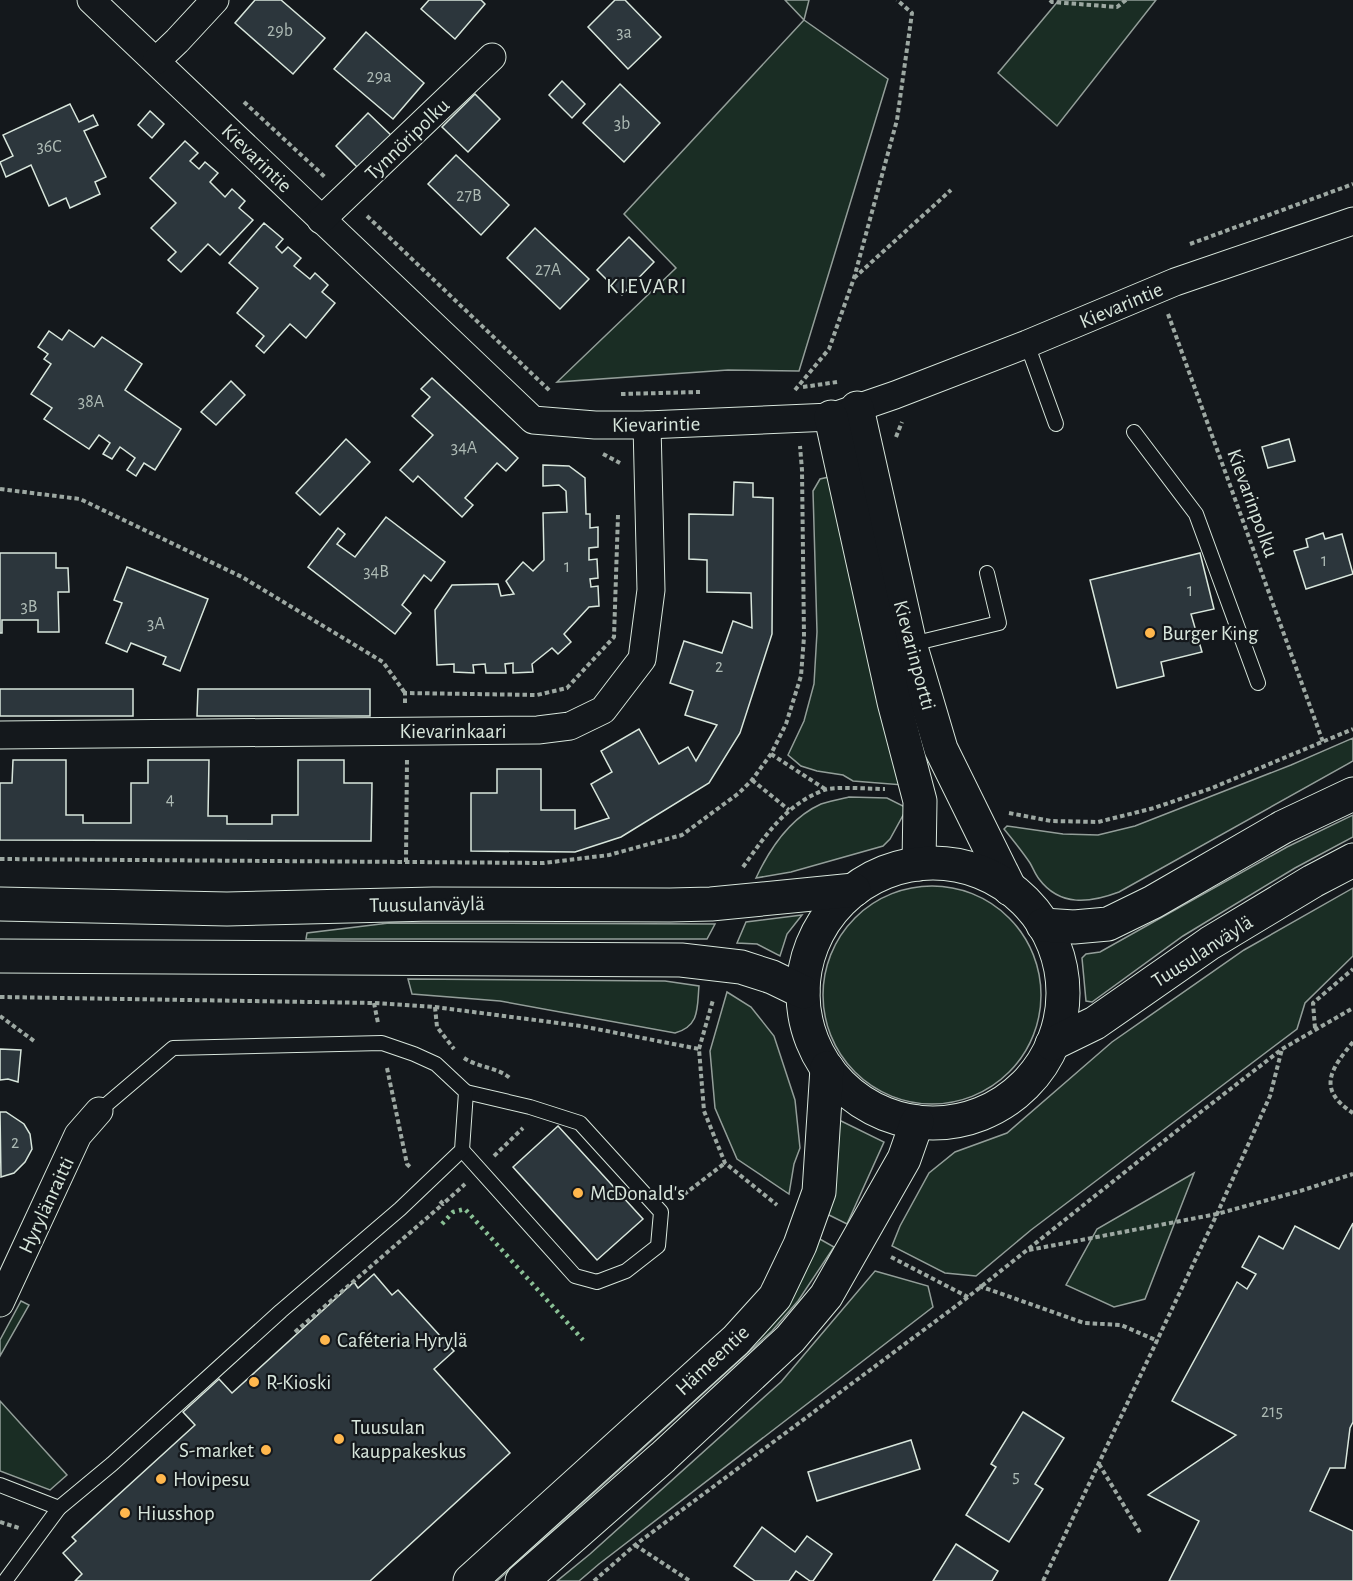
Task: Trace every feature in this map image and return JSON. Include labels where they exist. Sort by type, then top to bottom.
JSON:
[{"type":"main road","name":"Kievarinportti","points":[[844,402],[897,650],[941,749],[1010,889]]},
{"type":"main road","name":"Kievarinportti","points":[[897,650],[894,702],[920,801],[919,864]]},
{"type":"main road","points":[[1043,925],[1074,927],[1108,924],[1154,902],[1282,827],[1353,794]]},
{"type":"main road","name":"Tuusulanväylä","points":[[1052,1044],[1095,1023],[1210,944],[1312,881],[1353,860]]},
{"type":"main road","points":[[919,864],[943,864],[966,868],[989,876],[1010,889],[1028,905],[1043,925],[1054,948],[1061,979],[1060,1020],[1041,1066],[1025,1085],[1007,1100],[986,1112],[952,1121],[917,1122],[894,1118],[852,1095],[835,1079],[820,1059],[805,1015],[803,992],[805,968],[812,946],[823,925],[837,906],[854,890],[885,873],[919,864]]},
{"type":"main road","name":"Tuusulanväylä","points":[[0,904],[227,909],[445,903],[670,905],[711,904],[854,890]]},
{"type":"main road","points":[[0,956],[681,960],[741,967],[772,977],[803,992]]},
{"type":"main road","name":"Hämeentie","points":[[470,1581],[736,1340],[774,1297],[800,1245],[819,1192],[827,1068]]},
{"type":"main road","name":"Hämeentie","points":[[522,1581],[790,1339],[826,1296],[904,1159],[917,1122]]},
{"type":"street","name":"Kievarintie","points":[[91,0],[533,420],[594,425],[647,425],[797,418],[1027,344],[1175,282],[1353,221]]},
{"type":"street","points":[[156,61],[215,0]]},
{"type":"street","name":"Tynnöripolku","points":[[321,220],[492,57]]},
{"type":"street","name":"Kievarinkaari","points":[[0,735],[538,730],[570,726],[603,710],[642,659],[651,590],[647,425]]},
{"type":"street","name":"Hyrylänraitti","points":[[0,1303],[78,1135],[99,1111]]},
{"type":"lane","points":[[1027,344],[1056,424]]},
{"type":"lane","points":[[1134,432],[1196,514],[1258,683]]},
{"type":"lane","points":[[897,650],[999,623],[987,573]]},
{"type":"lane","points":[[99,1111],[173,1048],[382,1043],[414,1053],[436,1064],[466,1092],[530,1107],[580,1123],[661,1212],[658,1246],[626,1271],[597,1282],[575,1276],[462,1150]]},
{"type":"lane","points":[[5,1581],[59,1508],[112,1464],[281,1311],[400,1209],[462,1150],[466,1092]]},
{"type":"lane","points":[[0,1485],[59,1508]]},
{"type":"path","points":[[0,859],[544,863],[609,855],[682,835],[739,793],[752,780],[771,754],[786,724],[801,676],[804,637],[802,470],[795,389],[829,349],[854,278],[897,120],[912,13],[897,0]]},
{"type":"path","points":[[1050,0],[1117,7],[1126,0]]},
{"type":"path","points":[[237,96],[347,197],[548,390],[558,391]]},
{"type":"path","points":[[1189,244],[1353,184]]},
{"type":"path","points":[[854,278],[951,190]]},
{"type":"path","name":"Kievarinpolku","points":[[1175,282],[1182,302],[1167,311],[1323,742]]},
{"type":"path","points":[[795,389],[844,402]]},
{"type":"path","points":[[609,394],[702,392]]},
{"type":"path","points":[[0,489],[80,500],[242,578],[383,662],[405,693],[406,862]]},
{"type":"path","points":[[405,693],[537,695],[567,688],[614,637],[618,510]]},
{"type":"path","points":[[1009,813],[1051,821],[1098,822],[1154,808],[1212,788],[1353,729]]},
{"type":"path","points":[[771,754],[825,789]]},
{"type":"path","points":[[752,780],[789,810]]},
{"type":"path","points":[[743,867],[778,819],[825,789],[891,789]]},
{"type":"path","points":[[1316,1028],[1314,1003],[1353,969]]},
{"type":"path","points":[[699,1049],[714,1000]]},
{"type":"path","points":[[374,1003],[407,1164],[425,1185]]},
{"type":"path","points":[[435,1007],[437,1027],[458,1053],[473,1064],[503,1072],[518,1085],[530,1101],[530,1107]]},
{"type":"path","points":[[594,1581],[635,1545],[968,1297],[979,1286],[1028,1250],[1282,1049],[1353,1008]]},
{"type":"path","points":[[0,1016],[34,1041]]},
{"type":"path","points":[[1353,1042],[1330,1074],[1338,1103],[1353,1113]]},
{"type":"path","points":[[1043,1581],[1217,1214],[1270,1095],[1282,1049]]},
{"type":"path","points":[[661,1212],[725,1163]]},
{"type":"path","points":[[1028,1250],[1217,1214],[1353,1174]]},
{"type":"path","points":[[290,1335],[443,1204]]},
{"type":"path","points":[[891,1257],[968,1297]]},
{"type":"path","points":[[979,1286],[1084,1323],[1121,1325],[1158,1341]]},
{"type":"path","points":[[1098,1464],[1141,1534]]},
{"type":"path","points":[[635,1545],[690,1581]]},
{"type":"green space","points":[[785,0],[809,0],[804,20]]},
{"type":"green space","points":[[1059,0],[1156,0],[1057,126],[998,73]]},
{"type":"green space","points":[[804,20],[888,79],[799,371],[728,370],[557,382],[676,268],[624,214]]},
{"type":"green space","points":[[829,477],[903,785],[853,781],[843,775],[801,766],[788,755],[804,721],[814,684],[817,632],[813,491],[820,479]]},
{"type":"green space","points":[[1353,738],[1353,761],[1119,892],[1097,899],[1066,898],[1047,888],[1004,829],[1007,826],[1063,834],[1098,835],[1135,826],[1291,765]]},
{"type":"green space","points":[[849,797],[887,798],[907,808],[890,839],[883,846],[791,872],[756,878],[782,835],[800,817],[821,804]]},
{"type":"green space","points":[[1353,815],[1353,837],[1295,868],[1183,936],[1092,1002],[1086,1001],[1082,958],[1086,954],[1100,952],[1287,847]]},
{"type":"green space","points":[[932,886],[953,888],[974,894],[1009,918],[1033,953],[1039,974],[1041,995],[1039,1016],[1033,1037],[1009,1072],[974,1096],[953,1102],[932,1104],[911,1102],[890,1096],[855,1072],[831,1037],[825,1016],[823,995],[825,974],[831,953],[855,918],[890,894],[911,888]]},
{"type":"green space","points":[[1353,888],[1353,956],[1305,1003],[1297,1029],[1031,1230],[976,1276],[945,1273],[892,1246],[900,1226],[929,1173],[955,1152],[1007,1133],[1112,1042],[1244,950]]},
{"type":"green space","points":[[802,915],[787,934],[780,956],[757,944],[737,943],[746,922]]},
{"type":"green space","points":[[389,923],[715,924],[707,939],[306,939],[307,933]]},
{"type":"green space","points":[[408,979],[665,981],[699,986],[696,1015],[693,1021],[683,1030],[675,1033],[500,1001],[412,994]]},
{"type":"green space","points":[[727,992],[751,1007],[774,1036],[795,1100],[800,1148],[794,1164],[789,1194],[737,1159],[715,1108],[710,1051]]},
{"type":"green space","points":[[837,1119],[884,1142],[847,1224],[825,1213],[837,1167]]},
{"type":"green space","points":[[1194,1173],[1145,1299],[1114,1307],[1066,1285],[1097,1229]]},
{"type":"green space","points":[[818,1238],[834,1247],[798,1301],[772,1331],[497,1581],[484,1581]]},
{"type":"green space","points":[[875,1271],[928,1286],[933,1307],[579,1581],[557,1581],[781,1382]]},
{"type":"green space","points":[[21,1301],[29,1305],[0,1356],[0,1340]]},
{"type":"green space","points":[[0,1401],[67,1475],[50,1490],[0,1471]]},
{"type":"building","points":[[255,0],[281,0],[325,38],[293,74],[235,23]]},
{"type":"building","points":[[429,0],[481,0],[485,4],[455,39],[421,9]]},
{"type":"building","points":[[615,0],[625,0],[661,37],[628,69],[588,27]]},
{"type":"building","points":[[366,32],[424,83],[393,119],[334,69]]},
{"type":"building","points":[[562,81],[585,104],[572,118],[549,95]]},
{"type":"building","points":[[620,84],[660,123],[624,162],[583,123]]},
{"type":"building","points":[[475,94],[500,119],[468,152],[442,127]]},
{"type":"building","points":[[70,104],[79,122],[93,115],[98,125],[84,131],[106,177],[95,182],[100,194],[70,208],[66,198],[49,206],[31,165],[6,177],[0,162],[13,156],[3,135]]},
{"type":"building","points":[[150,111],[164,124],[152,138],[138,125]]},
{"type":"building","points":[[368,113],[394,138],[361,171],[336,146]]},
{"type":"building","points":[[185,141],[198,153],[190,161],[199,169],[205,162],[218,173],[210,182],[225,197],[232,189],[245,201],[239,208],[253,220],[220,255],[208,244],[181,272],[168,260],[176,252],[151,228],[176,203],[150,178]]},
{"type":"building","points":[[456,155],[509,205],[481,235],[428,184]]},
{"type":"building","points":[[264,223],[283,239],[276,247],[282,253],[288,247],[301,258],[294,266],[310,279],[315,273],[328,285],[322,292],[335,303],[306,338],[290,324],[264,353],[256,346],[264,336],[237,313],[258,288],[229,263]]},
{"type":"building","points":[[535,228],[589,279],[560,309],[507,258]]},
{"type":"building","points":[[629,237],[654,262],[622,295],[597,270]]},
{"type":"building","points":[[69,330],[94,347],[102,337],[142,364],[125,390],[181,429],[155,470],[144,463],[136,476],[127,470],[135,458],[120,447],[112,459],[103,454],[110,443],[99,435],[89,449],[44,419],[52,408],[31,394],[51,364],[44,359],[48,354],[38,347],[49,331],[62,340]]},
{"type":"building","points":[[432,378],[518,458],[506,471],[497,463],[465,498],[473,505],[462,517],[418,476],[413,482],[400,470],[433,435],[412,416],[430,397],[421,389]]},
{"type":"building","points":[[231,381],[245,395],[216,425],[201,412]]},
{"type":"building","points":[[346,439],[370,462],[320,515],[296,493]]},
{"type":"building","points":[[1289,439],[1295,461],[1268,468],[1262,447]]},
{"type":"building","points":[[543,465],[569,466],[585,478],[586,514],[590,514],[590,528],[598,527],[598,547],[589,548],[589,560],[597,559],[598,578],[590,579],[591,587],[598,586],[599,606],[589,607],[564,634],[571,642],[558,654],[552,648],[532,664],[533,672],[513,673],[513,663],[505,664],[506,673],[486,673],[485,664],[473,665],[474,673],[454,672],[454,664],[437,665],[435,610],[452,585],[498,584],[501,596],[514,594],[506,581],[523,562],[533,571],[544,560],[543,513],[567,512],[566,491],[559,485],[543,486]]},
{"type":"building","points":[[734,482],[753,483],[753,497],[773,498],[772,634],[740,733],[709,783],[621,837],[575,852],[471,851],[471,793],[497,793],[497,769],[541,769],[541,810],[575,810],[575,829],[609,818],[591,784],[612,772],[601,751],[639,729],[659,764],[688,747],[696,761],[717,725],[685,715],[693,691],[670,683],[684,641],[722,653],[733,621],[752,628],[751,593],[707,592],[707,560],[689,559],[689,514],[733,515]]},
{"type":"building","points":[[386,517],[445,562],[431,581],[424,575],[402,605],[411,613],[395,634],[308,567],[338,528],[345,534],[337,544],[355,557]]},
{"type":"building","points":[[1323,533],[1325,539],[1342,534],[1353,574],[1306,589],[1294,551],[1308,547],[1306,539]]},
{"type":"building","points":[[0,553],[56,553],[56,568],[68,568],[69,592],[58,592],[59,632],[38,632],[38,620],[2,620],[2,633],[0,633]]},
{"type":"building","name":"Burger King","points":[[1200,553],[1214,609],[1191,614],[1202,652],[1161,662],[1164,676],[1117,688],[1090,580]]},
{"type":"building","points":[[127,567],[208,599],[180,671],[163,664],[166,657],[131,643],[127,652],[106,643],[122,603],[114,600]]},
{"type":"building","points":[[0,689],[133,689],[133,716],[0,716]]},
{"type":"building","points":[[198,689],[370,689],[370,716],[197,716]]},
{"type":"building","points":[[13,760],[66,760],[66,815],[83,815],[83,823],[131,823],[131,783],[148,783],[148,760],[209,760],[208,816],[227,816],[227,824],[272,824],[272,815],[298,815],[298,760],[344,760],[344,783],[372,783],[371,841],[0,840],[0,783],[12,783]]},
{"type":"building","points":[[0,1049],[21,1050],[18,1082],[8,1079],[0,1080]]},
{"type":"building","points":[[0,1112],[6,1112],[24,1124],[30,1134],[32,1149],[25,1162],[14,1173],[1,1177]]},
{"type":"building","name":"McDonald's","points":[[558,1126],[643,1219],[597,1260],[513,1167]]},
{"type":"building","points":[[1353,1223],[1353,1422],[1350,1428],[1345,1468],[1330,1468],[1310,1511],[1353,1531],[1353,1581],[1169,1581],[1199,1521],[1148,1495],[1236,1435],[1172,1401],[1237,1282],[1247,1289],[1256,1274],[1242,1267],[1259,1236],[1283,1249],[1295,1226],[1339,1249]]},
{"type":"building","name":"Tuusulan kauppakeskus","points":[[374,1274],[392,1295],[398,1290],[454,1351],[434,1369],[510,1453],[370,1581],[75,1581],[82,1574],[63,1553],[76,1541],[72,1537],[195,1425],[183,1412],[219,1379],[232,1393],[354,1282],[358,1288]]},
{"type":"building","points":[[1023,1412],[1064,1438],[1035,1484],[1043,1489],[1009,1542],[966,1515],[996,1467],[991,1464]]},
{"type":"building","points":[[911,1440],[920,1469],[817,1501],[808,1472]]},
{"type":"building","points":[[762,1527],[795,1552],[807,1536],[832,1554],[813,1581],[796,1571],[789,1581],[755,1581],[734,1566]]},
{"type":"building","points":[[956,1544],[998,1571],[992,1581],[933,1581]]},
{"type":"hedge","points":[[442,1224],[453,1212],[465,1209],[583,1340]]},
{"type":"place","name":"Burger King","points":[[1150,633]]},
{"type":"place","name":"McDonald's","points":[[578,1193]]},
{"type":"place","name":"Caféteria Hyrylä","points":[[325,1340]]},
{"type":"place","name":"R-Kioski","points":[[254,1382]]},
{"type":"place","name":"Tuusulan kauppakeskus","points":[[339,1439]]},
{"type":"place","name":"S-market","points":[[266,1450]]},
{"type":"place","name":"Hovipesu","points":[[161,1479]]},
{"type":"place","name":"Hiusshop","points":[[125,1513]]},
{"type":"district","name":"KIEVARI","points":[[647,285]]}]
